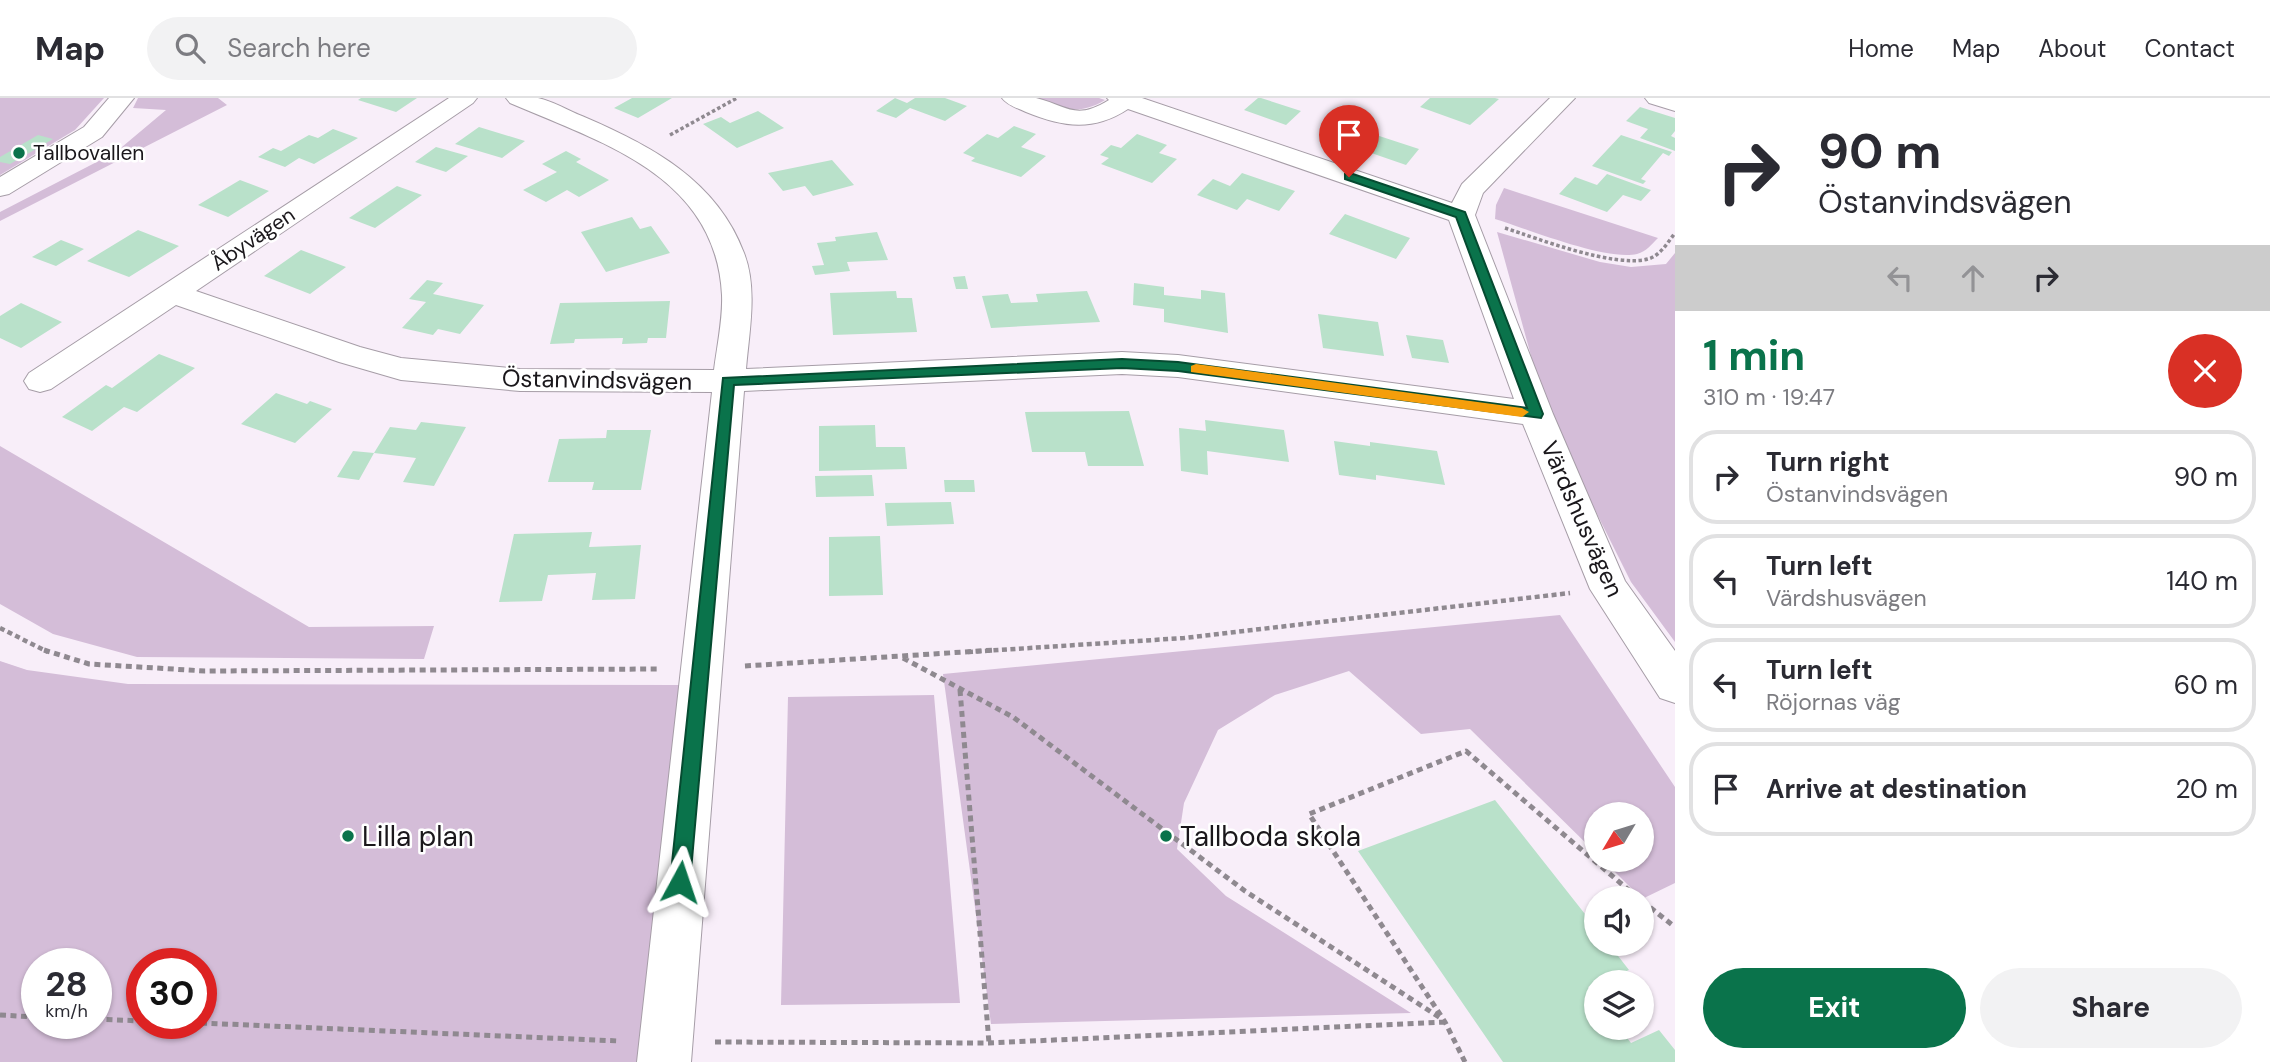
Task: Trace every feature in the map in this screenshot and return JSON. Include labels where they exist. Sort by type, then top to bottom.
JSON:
[{"type":"street","points":[[0,188],[93,132],[122,98]]},
{"type":"street","name":"Åbyvägen","points":[[40,381],[465,98]]},
{"type":"street","points":[[518,98],[641,152],[687,186],[706,206],[730,250],[736,273],[737,298],[664,1052]]},
{"type":"street","points":[[1014,98],[1064,116],[1084,119],[1097,116],[1122,99],[1461,215],[1471,190],[1563,98]]},
{"type":"street","points":[[1657,98],[1675,104]]},
{"type":"street","name":"Värdshusvägen","points":[[1461,215],[1536,414],[1609,589],[1675,685]]},
{"type":"street","name":"Östanvindsvägen","points":[[172,293],[340,352],[401,369],[520,380],[728,381],[1122,363],[1178,366],[1536,414]]},
{"type":"path","points":[[641,152],[737,98]]},
{"type":"path","points":[[1461,215],[1598,255],[1624,259],[1647,259],[1658,253],[1675,233]]},
{"type":"path","points":[[0,628],[54,655],[89,664],[128,668],[205,671],[700,668],[1184,638],[1609,589]]},
{"type":"path","points":[[902,657],[1013,717],[1245,891],[1445,1021]]},
{"type":"path","points":[[960,690],[989,1043]]},
{"type":"path","points":[[1465,1062],[1445,1021],[1309,814],[1466,751],[1625,886]]},
{"type":"path","points":[[1654,911],[1674,928]]},
{"type":"path","points":[[0,1015],[21,1016]]},
{"type":"path","points":[[217,1024],[664,1052],[989,1043],[1445,1021]]},
{"type":"shaded area","name":"Tallbovallen","points":[[0,98],[104,98],[75,130],[0,175]]},
{"type":"shaded area","points":[[138,98],[218,98],[227,105],[0,221],[0,212],[116,152],[166,110],[133,108]]},
{"type":"shaded area","points":[[1031,98],[1105,100],[1086,108],[1068,109]]},
{"type":"shaded area","points":[[1504,188],[1658,238],[1640,253],[1623,255],[1587,249],[1546,236],[1495,219],[1496,205]]},
{"type":"shaded area","points":[[1497,232],[1600,262],[1631,267],[1666,264],[1675,253],[1675,642],[1631,582],[1547,414]]},
{"type":"shaded area","points":[[0,446],[309,627],[434,626],[424,659],[137,657],[53,634],[0,604]]},
{"type":"shaded area","points":[[1560,615],[1675,787],[1675,883],[1654,893],[1654,886],[1629,886],[1615,872],[1654,872],[1654,802],[1584,802],[1584,841],[1470,729],[1421,734],[1349,671],[1275,695],[1218,730],[1184,803],[1177,849],[1226,896],[1411,1013],[991,1024],[943,674]]},
{"type":"shaded area","name":"Lilla plan","points":[[0,661],[27,670],[128,684],[679,685],[639,1062],[0,1062]]},
{"type":"shaded area","points":[[934,695],[960,1003],[781,1005],[788,697]]},
{"type":"building","points":[[417,98],[396,112],[358,100]]},
{"type":"building","points":[[632,98],[672,98],[638,118],[614,108]]},
{"type":"building","points":[[895,98],[907,103],[915,98],[945,98],[967,106],[945,121],[910,108],[896,118],[876,111]]},
{"type":"building","points":[[1258,98],[1301,111],[1286,125],[1244,110]]},
{"type":"building","points":[[1430,98],[1499,99],[1470,125],[1420,107]]},
{"type":"building","points":[[1640,107],[1675,118],[1675,131],[1671,136],[1675,138],[1675,151],[1640,138],[1648,129],[1626,121]]},
{"type":"building","points":[[758,111],[784,128],[737,148],[703,124],[721,117],[730,123]]},
{"type":"building","points":[[1356,120],[1373,125],[1367,132],[1419,149],[1406,165],[1351,146],[1358,138],[1343,133]]},
{"type":"building","points":[[1014,126],[1036,134],[1021,147],[1046,156],[1021,177],[971,161],[975,158],[963,153],[987,134],[998,138]]},
{"type":"building","points":[[479,127],[525,141],[502,158],[455,144]]},
{"type":"building","points":[[333,129],[358,138],[314,164],[299,158],[285,167],[258,157],[273,148],[281,151],[309,135],[318,138]]},
{"type":"building","points":[[1137,134],[1167,145],[1159,153],[1177,159],[1152,183],[1101,164],[1109,158],[1100,155],[1111,145],[1121,148]]},
{"type":"building","points":[[38,135],[53,139],[10,164],[0,162],[0,157]]},
{"type":"building","points":[[1621,135],[1672,152],[1669,156],[1663,153],[1641,179],[1646,181],[1643,184],[1592,166]]},
{"type":"building","points":[[436,147],[468,156],[446,172],[415,162]]},
{"type":"building","points":[[566,151],[581,159],[576,162],[609,180],[579,197],[567,190],[546,202],[523,190],[557,172],[542,164]]},
{"type":"building","points":[[832,160],[854,185],[813,196],[805,186],[783,191],[768,173]]},
{"type":"building","points":[[1242,173],[1295,191],[1279,211],[1247,199],[1237,210],[1197,195],[1213,179],[1230,186]]},
{"type":"building","points":[[1607,174],[1651,190],[1641,201],[1623,195],[1607,212],[1559,194],[1575,177],[1597,185]]},
{"type":"building","points":[[240,180],[269,191],[228,217],[198,205]]},
{"type":"building","points":[[397,186],[422,195],[375,228],[349,218]]},
{"type":"building","points":[[1345,214],[1410,238],[1396,259],[1329,234]]},
{"type":"building","points":[[632,217],[640,229],[651,226],[670,253],[606,272],[581,232]]},
{"type":"building","points":[[138,230],[179,246],[129,277],[87,261]]},
{"type":"building","points":[[877,232],[888,260],[847,262],[850,271],[815,275],[812,266],[824,265],[817,243],[836,241],[835,237]]},
{"type":"building","points":[[61,240],[84,249],[56,266],[32,257]]},
{"type":"building","points":[[301,250],[346,267],[310,294],[264,276]]},
{"type":"building","points":[[965,276],[968,289],[956,289],[953,277]]},
{"type":"building","points":[[427,280],[443,283],[433,294],[484,305],[460,334],[438,329],[433,335],[402,328],[426,302],[409,299]]},
{"type":"building","points":[[1134,283],[1164,287],[1164,295],[1201,299],[1201,290],[1225,293],[1228,333],[1164,322],[1164,309],[1133,305]]},
{"type":"building","points":[[896,291],[897,298],[912,298],[917,332],[833,335],[830,293]]},
{"type":"building","points":[[1087,291],[1100,322],[991,328],[982,296],[1008,294],[1011,303],[1038,302],[1036,294]]},
{"type":"building","points":[[670,301],[666,338],[648,338],[647,343],[622,344],[623,338],[575,339],[574,343],[550,344],[560,303]]},
{"type":"building","points":[[21,303],[62,322],[21,348],[0,338],[0,316]]},
{"type":"building","points":[[1318,314],[1378,322],[1384,356],[1323,348]]},
{"type":"building","points":[[1406,335],[1443,340],[1449,363],[1412,358]]},
{"type":"building","points":[[159,354],[195,368],[137,412],[124,407],[92,431],[62,417],[106,385],[112,388]]},
{"type":"building","points":[[276,393],[332,409],[295,443],[241,424]]},
{"type":"building","points":[[1129,411],[1144,466],[1088,466],[1085,452],[1032,452],[1025,412]]},
{"type":"building","points":[[1205,420],[1284,430],[1289,462],[1207,451],[1208,475],[1181,471],[1179,428],[1206,431]]},
{"type":"building","points":[[421,422],[466,427],[434,486],[403,482],[416,458],[374,453],[390,427],[416,430]]},
{"type":"building","points":[[875,425],[876,447],[905,447],[907,469],[819,471],[819,426]]},
{"type":"building","points":[[607,430],[651,430],[641,490],[592,490],[594,482],[548,482],[559,439],[606,438]]},
{"type":"building","points":[[1334,441],[1370,446],[1370,442],[1437,451],[1445,485],[1376,475],[1376,480],[1339,475]]},
{"type":"building","points":[[353,451],[374,453],[359,480],[337,477]]},
{"type":"building","points":[[872,475],[874,496],[816,497],[815,476]]},
{"type":"building","points":[[944,480],[974,480],[975,492],[945,492]]},
{"type":"building","points":[[951,502],[954,524],[887,526],[885,503]]},
{"type":"building","points":[[592,532],[589,547],[641,545],[635,599],[592,600],[596,573],[548,575],[542,601],[499,602],[514,534]]},
{"type":"building","points":[[880,536],[883,595],[829,596],[829,537]]},
{"type":"building","points":[[1495,800],[1584,913],[1584,956],[1618,956],[1629,970],[1584,970],[1584,1040],[1629,1040],[1631,1043],[1637,1040],[1654,1040],[1654,1032],[1659,1030],[1675,1050],[1675,1062],[1503,1062],[1358,851]]},
{"type":"slow traffic","points":[[1196,369],[1522,412]]},
{"type":"place","name":"Tallbovallen","points":[[19,153]]},
{"type":"place","name":"Lilla plan","points":[[348,836]]},
{"type":"place","name":"Tallboda skola","points":[[1166,836]]},
{"type":"route","points":[[680,882],[728,381],[1122,363],[1178,366],[1536,414],[1461,215],[1349,177]]}]
